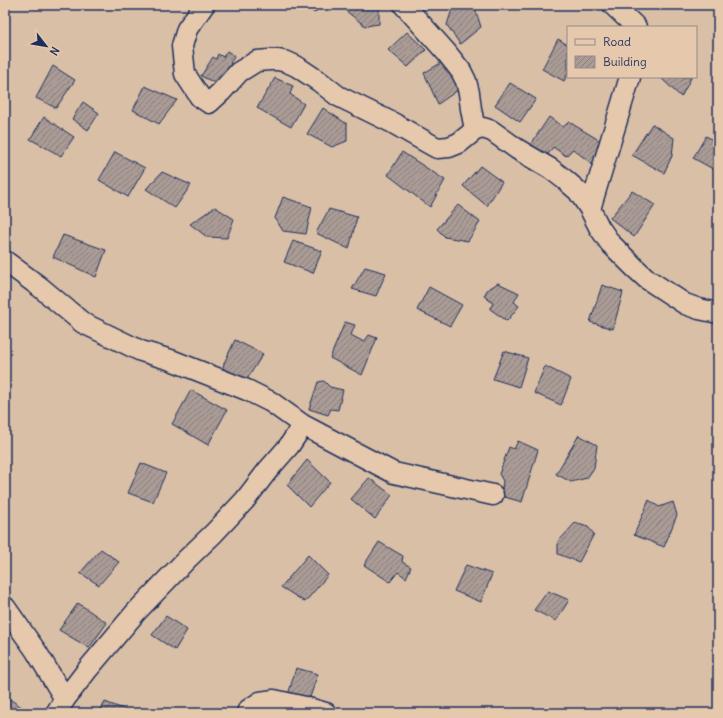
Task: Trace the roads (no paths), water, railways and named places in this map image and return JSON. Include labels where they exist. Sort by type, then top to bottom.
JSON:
[{"type":"street","points":[[204,5],[187,29],[182,46],[185,74],[200,97],[209,103],[239,72],[257,61],[278,60],[296,66],[338,96],[393,123],[437,148],[449,147],[459,143],[475,130],[483,128],[492,131],[564,178],[578,191],[610,243],[647,278],[685,304],[699,310],[718,313]]},
{"type":"street","points":[[404,5],[461,71],[466,81],[469,93],[475,130]]},
{"type":"street","points":[[613,5],[635,26]]},
{"type":"street","points":[[590,209],[630,78]]},
{"type":"street","points":[[5,262],[40,287],[83,323],[142,351],[171,360],[247,390],[271,402],[303,425],[394,473],[494,495]]},
{"type":"street","points":[[61,706],[88,668],[136,612],[245,500],[289,446],[303,425]]},
{"type":"street","points":[[5,607],[36,651],[61,706]]},
{"type":"street","points":[[247,713],[248,710],[260,702],[274,700],[305,706],[326,713]]}]
